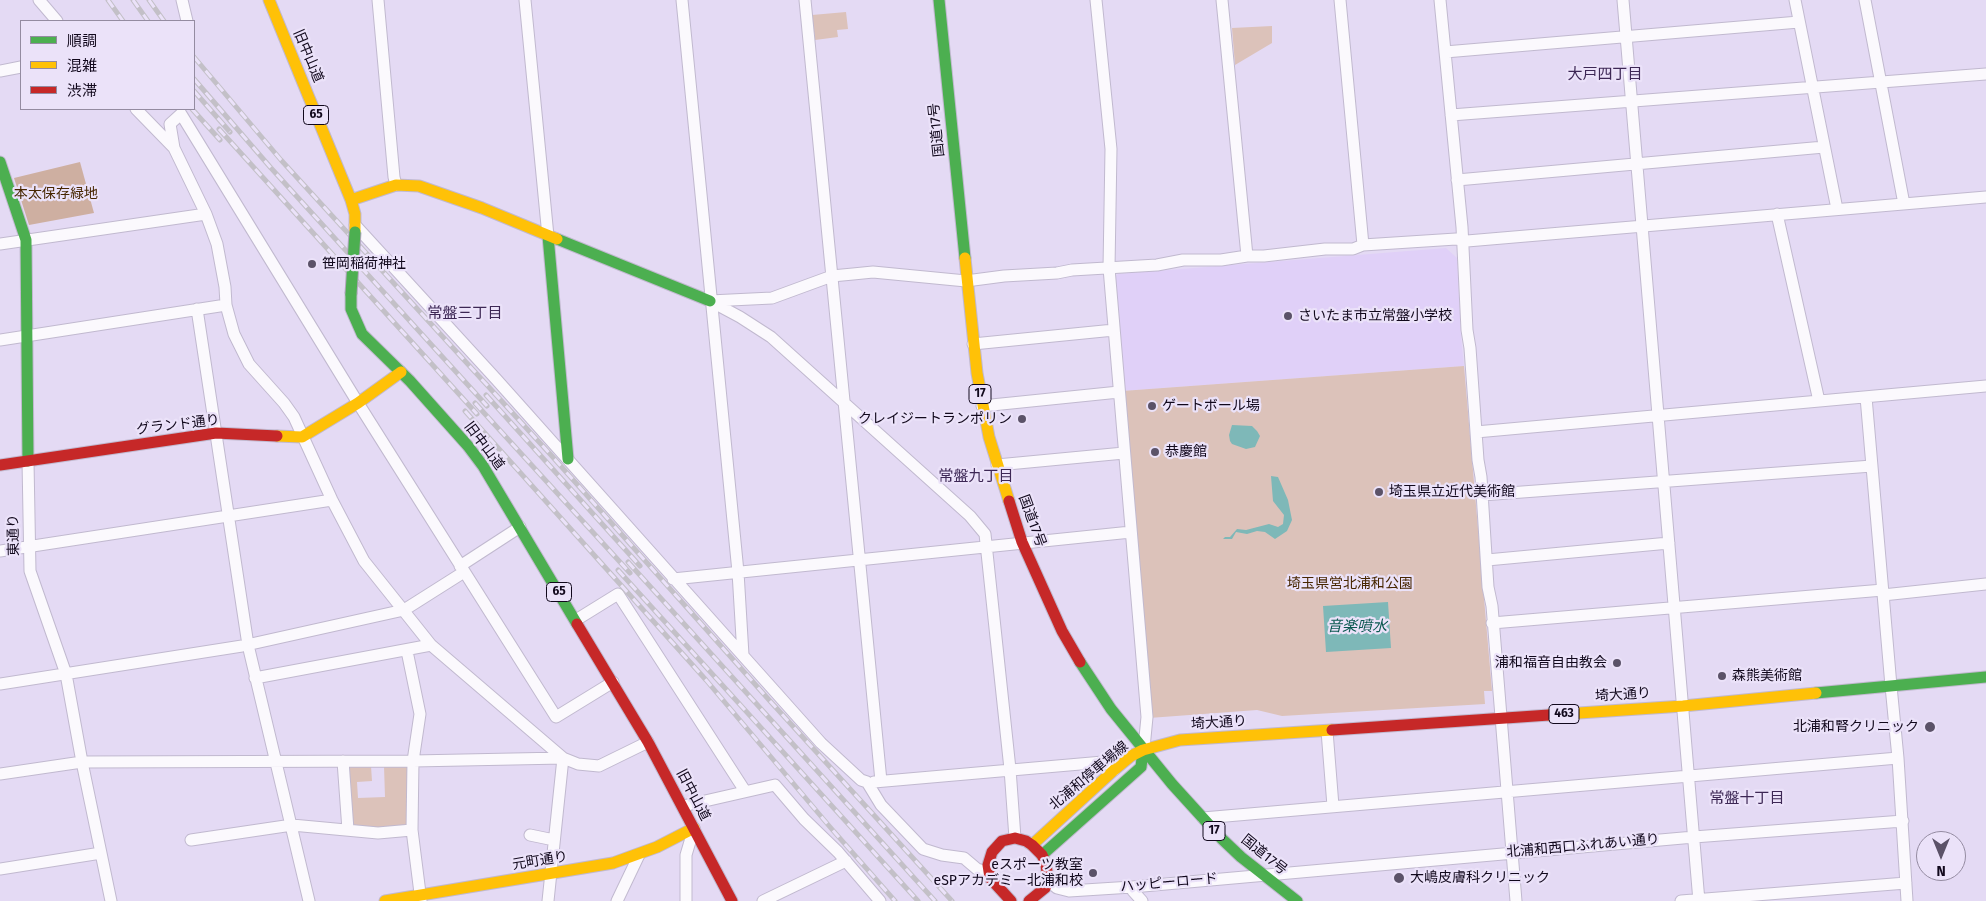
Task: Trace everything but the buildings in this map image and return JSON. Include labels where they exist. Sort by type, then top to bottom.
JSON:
[{"type":"main road","name":"旧中山道","points":[[269,0],[352,200],[355,229],[351,309],[357,326],[362,334],[401,372],[476,456],[520,526],[648,742],[732,901]]},
{"type":"main road","name":"国道17号","points":[[939,0],[966,280],[982,406],[997,465],[1022,542],[1058,622],[1106,702],[1143,750],[1222,839],[1263,875],[1297,901]]},
{"type":"main road","name":"東通り","points":[[0,162],[26,240],[28,461]]},
{"type":"main road","points":[[352,200],[396,185],[419,186],[482,208],[710,301]]},
{"type":"main road","points":[[548,236],[568,459]]},
{"type":"main road","points":[[302,436],[358,403],[401,372]]},
{"type":"main road","name":"グランド通り","points":[[0,465],[216,433],[302,436]]},
{"type":"main road","name":"埼大通り","points":[[1143,750],[1166,742],[1180,740],[1683,706],[1986,676]]},
{"type":"main road","name":"北浦和停車場線","points":[[1032,845],[1114,770],[1131,756],[1143,750]]},
{"type":"main road","name":"北浦和停車場線","points":[[1042,855],[1140,767],[1143,750]]},
{"type":"main road","name":"元町通り","points":[[385,901],[420,898],[614,863],[639,855],[694,828]]},
{"type":"main road","points":[[1012,901],[990,878],[988,865],[992,852],[1002,841],[1014,838],[1026,841],[1032,845],[1042,855],[1046,864],[1048,881],[1045,888],[1029,901]]},
{"type":"street","points":[[39,0],[56,20]]},
{"type":"street","points":[[182,0],[187,20]]},
{"type":"street","points":[[378,0],[396,185]]},
{"type":"street","points":[[525,0],[548,236]]},
{"type":"street","points":[[682,0],[738,572],[743,655]]},
{"type":"street","points":[[805,0],[881,781]]},
{"type":"street","points":[[1096,0],[1111,149],[1109,268],[1147,717],[1143,750]]},
{"type":"street","points":[[1222,0],[1247,256]]},
{"type":"street","points":[[1340,0],[1363,245]]},
{"type":"street","points":[[1440,0],[1457,180],[1476,432],[1516,901]]},
{"type":"street","points":[[1623,0],[1699,900]]},
{"type":"street","points":[[1794,0],[1837,209]]},
{"type":"street","points":[[1865,0],[1904,204]]},
{"type":"street","points":[[1445,52],[1799,22]]},
{"type":"street","points":[[0,71],[20,67]]},
{"type":"street","points":[[1451,115],[1986,74]]},
{"type":"street","points":[[137,110],[174,148]]},
{"type":"street","points":[[613,682],[556,717],[358,403],[181,114],[170,124],[174,148],[206,214],[217,244],[225,287],[226,305],[234,334],[249,364],[294,417],[332,500],[364,561],[431,645],[563,758],[578,764],[599,766],[648,742]]},
{"type":"street","points":[[1457,180],[1824,147]]},
{"type":"street","points":[[710,301],[772,298],[832,276],[873,272],[966,280],[1158,265],[1184,260],[1221,260],[1325,249],[1346,249],[1363,245],[1467,241],[1986,197]]},
{"type":"street","points":[[0,244],[206,214]]},
{"type":"street","points":[[1776,214],[1819,401]]},
{"type":"street","points":[[355,229],[568,459],[821,743],[861,780],[867,782],[881,781],[1103,762],[1107,763],[1114,770]]},
{"type":"street","points":[[710,301],[740,316],[771,337],[972,518],[985,534],[1010,769],[1014,838]]},
{"type":"street","points":[[0,340],[226,305]]},
{"type":"street","points":[[197,309],[248,645],[309,901]]},
{"type":"street","points":[[973,344],[1114,330]]},
{"type":"street","points":[[1476,432],[1986,386]]},
{"type":"street","points":[[982,406],[1120,392]]},
{"type":"street","points":[[1866,397],[1898,758],[1907,901]]},
{"type":"street","points":[[997,465],[1124,453]]},
{"type":"street","name":"東通り","points":[[28,461],[30,572],[66,674],[111,901]]},
{"type":"street","points":[[1482,496],[1872,466]]},
{"type":"street","points":[[0,551],[332,500]]},
{"type":"street","points":[[0,684],[248,645],[404,610],[520,526]]},
{"type":"street","points":[[674,579],[1131,532]]},
{"type":"street","points":[[1487,560],[1669,543]]},
{"type":"street","points":[[1492,623],[1986,584]]},
{"type":"street","points":[[576,620],[618,594],[745,791]]},
{"type":"street","points":[[255,678],[431,645]]},
{"type":"street","points":[[407,651],[420,714],[413,761],[412,830],[420,898]]},
{"type":"street","points":[[1327,731],[1333,806]]},
{"type":"street","points":[[0,774],[82,762],[413,761],[563,758]]},
{"type":"street","points":[[548,901],[563,758]]},
{"type":"street","points":[[1202,818],[1898,758]]},
{"type":"street","points":[[343,761],[348,830]]},
{"type":"street","points":[[867,782],[881,804],[923,849],[930,853],[964,858],[977,869],[989,873]]},
{"type":"street","points":[[683,806],[775,785],[804,819],[846,861],[880,901]]},
{"type":"street","name":"北浦和西口ふれあい通り","points":[[1263,875],[1694,837],[1903,821]]},
{"type":"street","points":[[191,840],[292,825],[378,833],[412,830]]},
{"type":"street","points":[[684,900],[686,855],[694,828]]},
{"type":"street","points":[[530,835],[554,840]]},
{"type":"street","points":[[0,869],[101,853]]},
{"type":"street","points":[[617,901],[639,855]]},
{"type":"street","points":[[763,901],[846,861]]},
{"type":"street","name":"ハッピーロード","points":[[1048,881],[1057,888],[1069,891],[1263,875]]},
{"type":"street","points":[[1681,901],[1906,883]]},
{"type":"street","points":[[1132,887],[1133,891],[1142,901]]},
{"type":"shaded area","name":"さいたま市立常盤小学校","points":[[1446,248],[1457,258],[1464,366],[1122,391],[1113,278],[1118,274]]},
{"type":"green space","points":[[846,12],[848,29],[837,30],[838,37],[815,40],[812,15]]},
{"type":"green space","points":[[1272,26],[1272,43],[1235,65],[1232,28]]},
{"type":"green space","name":"本太保存緑地","points":[[80,162],[94,213],[29,225],[14,178]]},
{"type":"green space","name":"埼玉県営北浦和公園","points":[[1464,366],[1492,691],[1484,691],[1485,704],[1282,716],[1257,710],[1149,718],[1122,391]]},
{"type":"green space","points":[[371,766],[372,781],[357,782],[358,798],[385,797],[384,766],[407,766],[408,828],[378,830],[351,827],[346,767]]},
{"type":"water","points":[[1232,425],[1252,426],[1260,436],[1255,447],[1246,449],[1232,444],[1229,435]]},
{"type":"water","points":[[1271,476],[1278,477],[1288,500],[1292,520],[1287,531],[1275,539],[1265,532],[1257,531],[1247,534],[1236,532],[1232,539],[1223,539],[1230,537],[1237,529],[1246,530],[1269,524],[1278,527],[1283,524],[1284,515],[1273,501]]},
{"type":"water","name":"音楽噴水","points":[[1388,602],[1391,648],[1326,652],[1323,606]]},
{"type":"railway","points":[[108,0],[122,20]]},
{"type":"railway","points":[[133,0],[147,20]]},
{"type":"railway","points":[[149,0],[163,20]]},
{"type":"railway","points":[[195,58],[281,160],[551,455],[770,701],[952,901]]},
{"type":"railway","points":[[195,80],[271,168],[487,406]]},
{"type":"railway","points":[[195,92],[230,132]]},
{"type":"railway","points":[[193,110],[220,140]]},
{"type":"railway","points":[[219,129],[477,414]]},
{"type":"railway","points":[[486,395],[640,566]]},
{"type":"railway","points":[[475,403],[630,573]]},
{"type":"railway","points":[[465,411],[706,680],[895,901]]},
{"type":"railway","points":[[628,562],[935,901]]},
{"type":"railway","points":[[618,570],[918,901]]},
{"type":"traffic: fast","points":[[939,0],[965,258]]},
{"type":"traffic: fast","points":[[0,162],[26,240],[28,461]]},
{"type":"traffic: fast","points":[[351,294],[355,232]]},
{"type":"traffic: fast","points":[[548,236],[568,459]]},
{"type":"traffic: fast","points":[[557,239],[710,301]]},
{"type":"traffic: fast","points":[[351,294],[351,309],[362,334],[410,381],[468,446],[483,466],[577,624]]},
{"type":"traffic: fast","points":[[1080,662],[1111,709],[1172,784],[1241,857],[1297,901]]},
{"type":"traffic: fast","points":[[1816,693],[1986,677]]},
{"type":"traffic: fast","points":[[1042,855],[1141,767],[1143,750]]},
{"type":"traffic: slow","points":[[269,0],[351,200],[355,214],[355,232]]},
{"type":"traffic: slow","points":[[351,200],[396,185],[419,186],[482,208],[557,239]]},
{"type":"traffic: slow","points":[[965,258],[977,373],[989,437],[1009,501]]},
{"type":"traffic: slow","points":[[277,436],[302,437],[358,403],[401,372]]},
{"type":"traffic: slow","points":[[1549,715],[1683,706],[1816,693]]},
{"type":"traffic: slow","points":[[1143,750],[1180,740],[1332,730]]},
{"type":"traffic: slow","points":[[1032,845],[1114,770],[1131,756],[1143,750]]},
{"type":"traffic: slow","points":[[385,901],[613,863],[657,847],[694,828]]},
{"type":"traffic: jam","points":[[0,465],[216,433],[277,436]]},
{"type":"traffic: jam","points":[[1009,501],[1022,542],[1062,631],[1080,662]]},
{"type":"traffic: jam","points":[[577,624],[648,742],[732,901]]},
{"type":"traffic: jam","points":[[1332,730],[1549,715]]},
{"type":"traffic: jam","points":[[1011,901],[990,878],[988,865],[992,852],[1002,841],[1015,838],[1032,845],[1042,855],[1046,864],[1048,881],[1045,888],[1029,901]]},
{"type":"place","name":"笹岡稲荷神社","points":[[312,264]]},
{"type":"place","name":"さいたま市立常盤小学校","points":[[1288,316]]},
{"type":"place","name":"ゲートボール場","points":[[1152,406]]},
{"type":"place","name":"クレイジートランポリン","points":[[1022,419]]},
{"type":"place","name":"恭慶館","points":[[1155,452]]},
{"type":"place","name":"埼玉県立近代美術館","points":[[1379,492]]},
{"type":"place","name":"浦和福音自由教会","points":[[1617,663]]},
{"type":"place","name":"森熊美術館","points":[[1722,676]]},
{"type":"place","name":"北浦和腎クリニック","points":[[1930,727]]},
{"type":"place","name":"eスポーツ教室 eSPアカデミー北浦和校","points":[[1093,873]]},
{"type":"place","name":"大嶋皮膚科クリニック","points":[[1399,878]]},
{"type":"district","name":"大戸四丁目","points":[[1605,75]]},
{"type":"district","name":"常盤三丁目","points":[[465,314]]},
{"type":"district","name":"常盤九丁目","points":[[976,477]]},
{"type":"district","name":"常盤十丁目","points":[[1747,799]]}]
